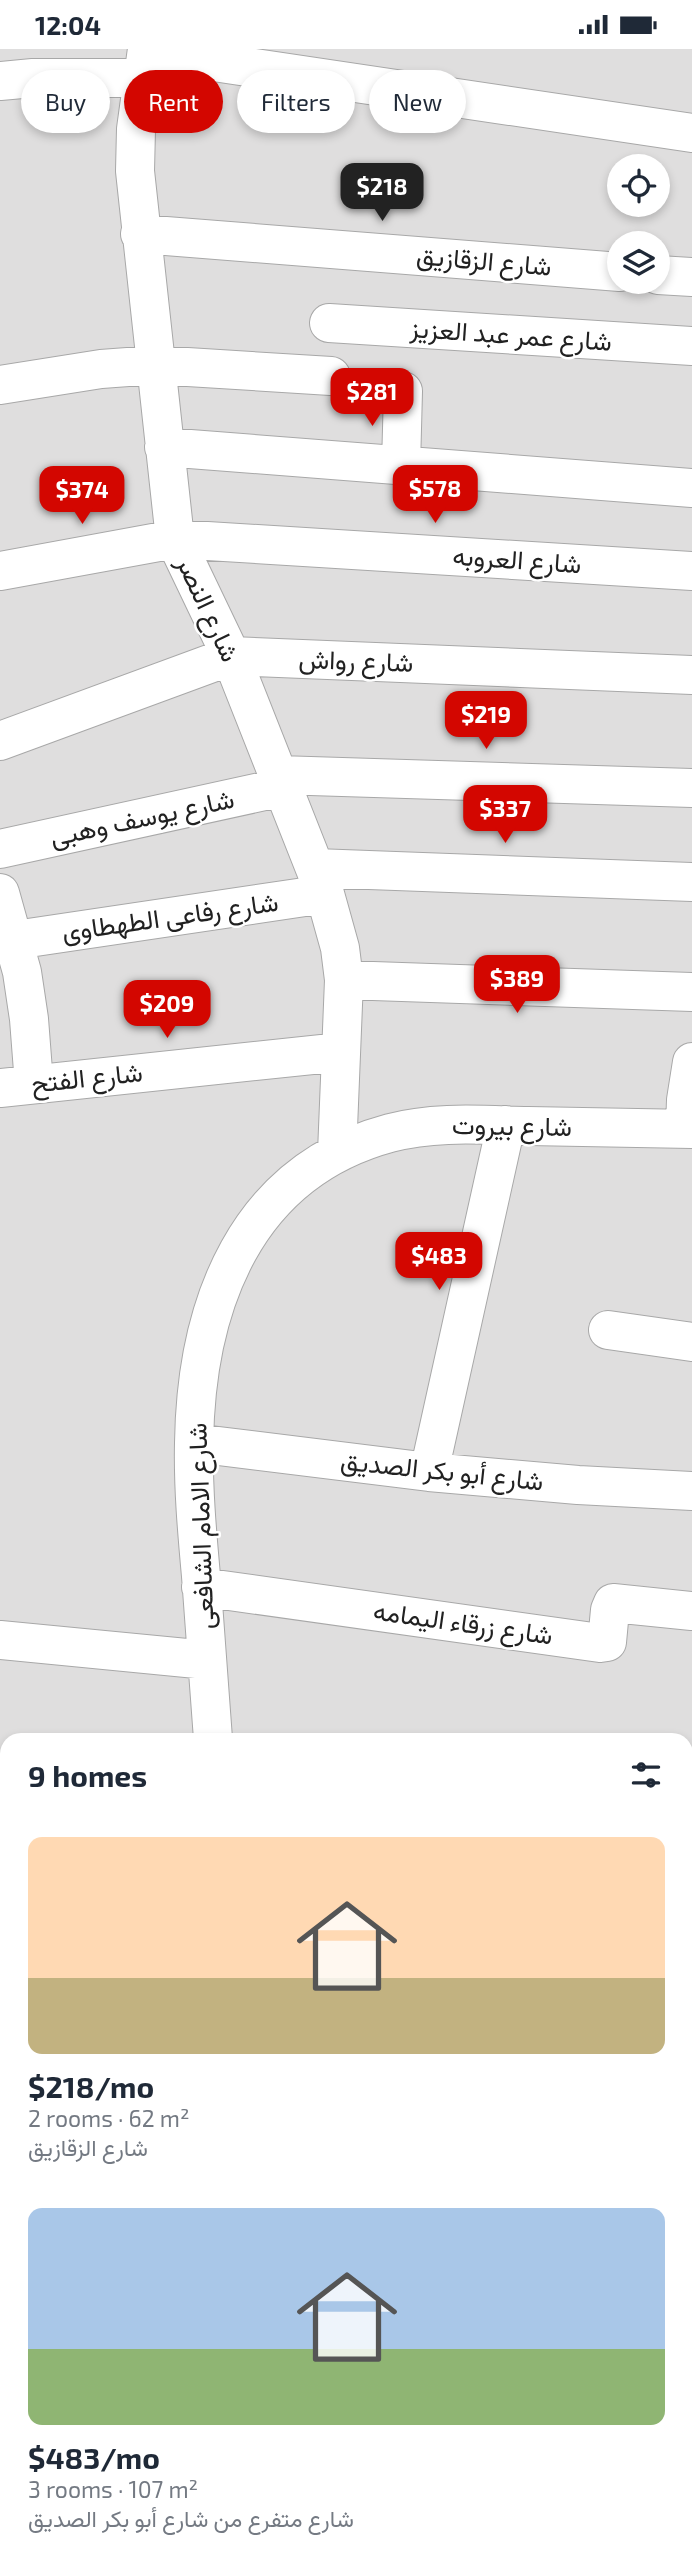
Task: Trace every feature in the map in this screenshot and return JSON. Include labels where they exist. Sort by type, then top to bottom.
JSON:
[{"type":"street","points":[[0,81],[146,59],[692,133]]},
{"type":"street","name":"شارع النصر","points":[[146,59],[136,129],[135,171],[175,539],[231,656],[320,881],[340,948],[344,980],[337,1153]]},
{"type":"street","name":"شارع الزقازيق","points":[[140,234],[607,271]]},
{"type":"street","points":[[670,276],[692,277]]},
{"type":"street","name":"شارع عمر عبد العزيز","points":[[329,323],[692,346]]},
{"type":"street","points":[[0,385],[101,369],[155,365],[331,376]]},
{"type":"street","points":[[401,466],[403,391]]},
{"type":"street","points":[[164,447],[692,488]]},
{"type":"street","name":"شارع العروبه","points":[[0,571],[175,539],[692,571]]},
{"type":"street","points":[[0,741],[231,656]]},
{"type":"street","name":"شارع رواش","points":[[231,656],[692,675]]},
{"type":"street","name":"شارع يوسف وهبى","points":[[0,849],[281,781],[692,787]]},
{"type":"street","name":"شارع رفاعى الطهطاوى","points":[[6,921],[320,881],[692,882]]},
{"type":"street","points":[[6,921],[29,1019],[17,1086]]},
{"type":"street","points":[[344,980],[692,992]]},
{"type":"street","name":"شارع الفتح","points":[[17,1086],[341,1052]]},
{"type":"street","points":[[688,1129],[686,1100],[692,1062]]},
{"type":"street","name":"شارع بيروت","points":[[337,1153],[391,1133],[448,1124],[688,1129]]},
{"type":"street","points":[[429,1472],[506,1125]]},
{"type":"street","name":"شارع الامام الشافعى","points":[[213,1733],[201,1587],[194,1443],[204,1354],[216,1300],[238,1249],[264,1210],[298,1178],[337,1153]]},
{"type":"street","points":[[608,1330],[692,1342]]},
{"type":"street","name":"شارع أبو بكر الصديق","points":[[194,1443],[429,1472],[578,1485],[692,1491]]},
{"type":"street","name":"شارع زرقاء اليمامه","points":[[201,1587],[600,1643],[607,1642],[610,1609],[613,1604],[692,1611]]},
{"type":"street","points":[[0,1640],[207,1660]]},
{"type":"shaded area","points":[[0,49],[692,49],[692,1733],[0,1733]]}]
